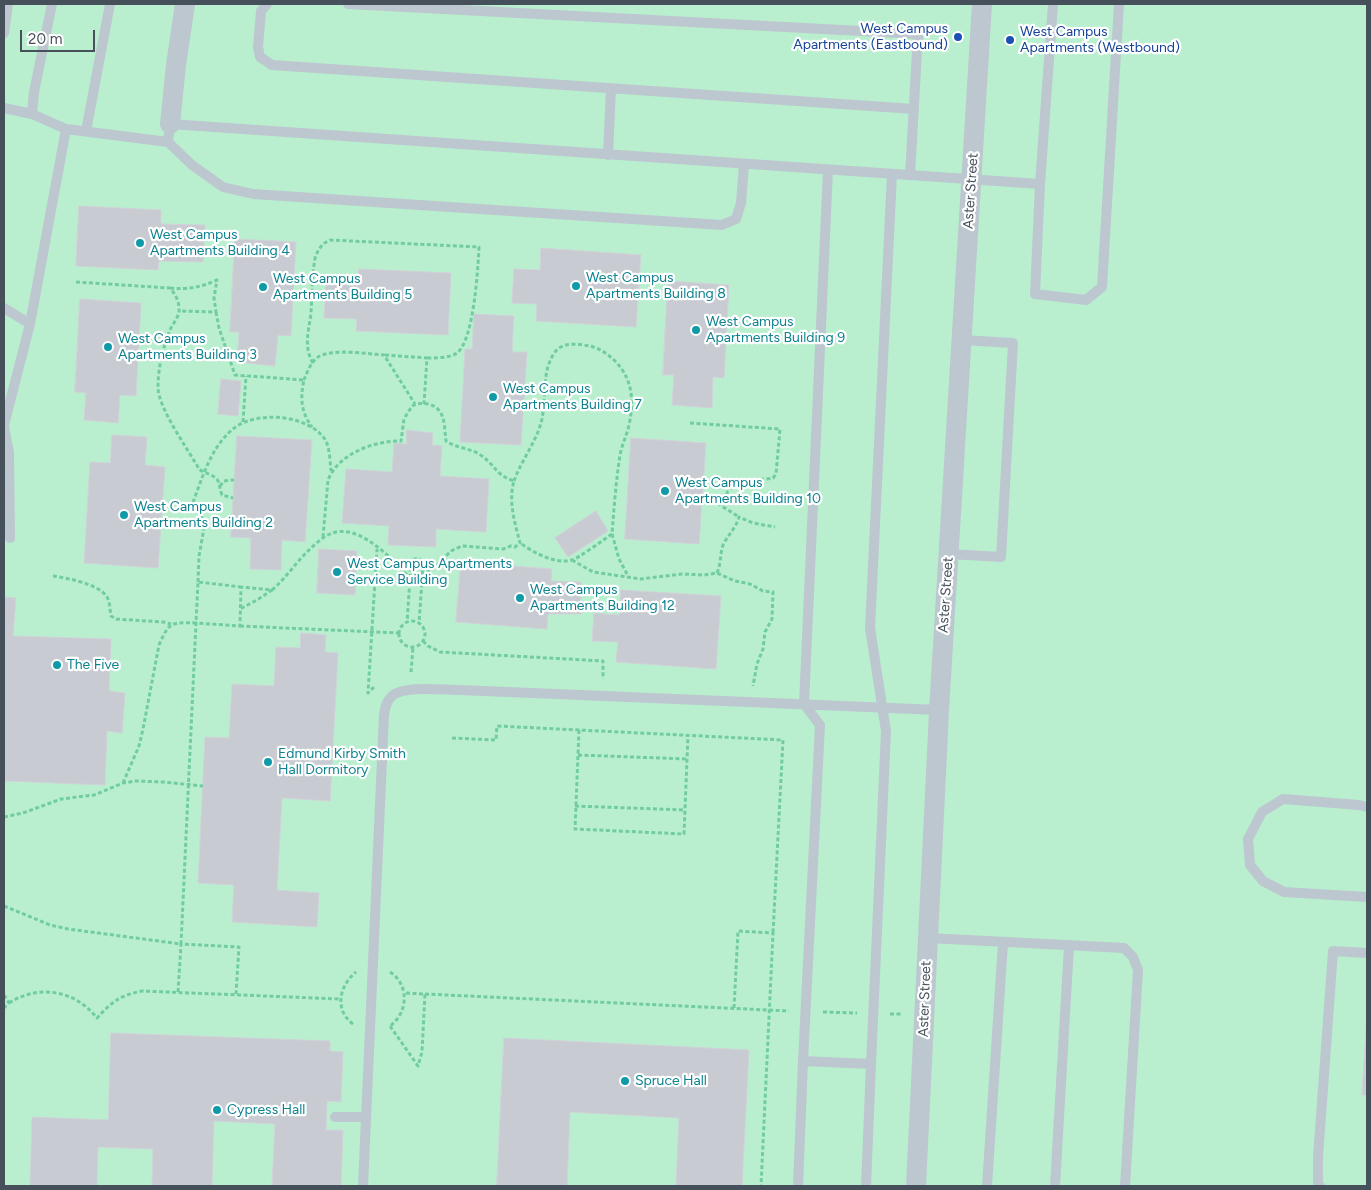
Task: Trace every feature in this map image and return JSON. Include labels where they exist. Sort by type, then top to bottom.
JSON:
[{"type":"street","points":[[169,133],[185,4]]},
{"type":"street","name":"Aster Street","points":[[916,1186],[939,710],[982,4]]},
{"type":"lane","points":[[4,33],[8,4]]},
{"type":"lane","points":[[32,114],[34,92],[52,4]]},
{"type":"lane","points":[[86,131],[110,4]]},
{"type":"lane","points":[[268,4],[261,11],[258,47],[260,57],[272,65],[914,108]]},
{"type":"lane","points":[[348,4],[918,34],[910,176]]},
{"type":"lane","points":[[1053,4],[1040,184],[1035,294],[1086,300],[1102,287],[1119,4]]},
{"type":"lane","points":[[608,154],[611,88]]},
{"type":"lane","points":[[4,108],[32,114],[66,129],[86,131],[169,133],[608,154],[1040,184]]},
{"type":"lane","points":[[10,538],[9,453],[4,426],[30,324],[66,129]]},
{"type":"lane","points":[[169,133],[192,165],[223,187],[253,194],[722,225],[736,219],[741,203],[744,164]]},
{"type":"lane","points":[[798,1186],[820,724],[804,704],[828,170]]},
{"type":"lane","points":[[866,1186],[886,731],[870,628],[892,174]]},
{"type":"lane","points":[[4,308],[30,324]]},
{"type":"lane","points":[[949,554],[1001,557],[1002,547],[1013,343],[962,340]]},
{"type":"lane","points":[[363,1186],[384,715],[387,703],[392,695],[404,690],[460,690],[939,710]]},
{"type":"lane","points":[[1367,807],[1282,799],[1262,812],[1248,839],[1250,865],[1263,881],[1284,892],[1367,897]]},
{"type":"lane","points":[[928,938],[1124,948],[1133,957],[1138,970],[1125,1186]]},
{"type":"lane","points":[[988,1186],[1003,942]]},
{"type":"lane","points":[[1055,1186],[1070,946]]},
{"type":"lane","points":[[1320,1186],[1318,1185],[1318,1157],[1333,951],[1367,953]]},
{"type":"lane","points":[[803,1061],[871,1064]]},
{"type":"lane","points":[[335,1116],[366,1118]]},
{"type":"path","points":[[313,363],[309,357],[307,336],[315,258],[318,250],[324,243],[330,240],[479,247],[475,302],[463,344],[459,351],[454,354],[427,358],[328,353],[318,357],[313,363],[304,380],[303,410],[306,420],[325,440],[328,447],[331,472]]},
{"type":"path","points":[[76,282],[192,289],[202,287],[217,280],[214,298],[219,328],[235,375],[304,380]]},
{"type":"path","points":[[170,288],[178,300],[180,311],[165,345],[158,386],[159,398],[164,411],[200,469],[218,480],[222,495],[233,498]]},
{"type":"path","points":[[180,311],[216,312]]},
{"type":"path","points":[[628,576],[619,559],[612,534],[620,452],[629,425],[632,396],[629,382],[619,365],[599,348],[589,345],[569,344],[561,346],[553,355],[548,367],[541,422],[514,481],[511,496],[512,508],[520,543],[544,556],[557,560],[572,560],[593,572],[641,578],[718,573],[735,581],[750,584],[763,591],[773,592],[772,619],[765,632],[763,649],[757,664],[752,689]]},
{"type":"path","points":[[384,355],[415,404]]},
{"type":"path","points":[[424,404],[427,358]]},
{"type":"path","points":[[243,422],[246,376]]},
{"type":"path","points":[[324,538],[328,480],[331,472],[337,465],[359,450],[382,442],[401,441],[404,418],[415,404],[434,406],[441,412],[446,440],[452,445],[478,453],[493,465],[498,474],[514,481]]},
{"type":"path","points":[[178,992],[199,556],[204,528],[204,520],[192,505],[212,455],[233,428],[243,422],[273,417],[300,422],[312,428]]},
{"type":"path","points":[[690,423],[780,429],[776,474],[773,478],[748,480],[739,483],[728,492],[720,505],[753,523],[775,527]]},
{"type":"path","points":[[220,487],[224,481],[234,480]]},
{"type":"path","points":[[718,573],[722,548],[739,517]]},
{"type":"path","points":[[240,609],[272,590],[306,554],[332,533],[355,534],[366,539],[410,578]]},
{"type":"path","points":[[572,560],[612,534]]},
{"type":"path","points":[[423,570],[432,570],[451,552],[462,546],[503,549],[510,546],[514,547],[520,543]]},
{"type":"path","points":[[376,685],[368,693],[377,548]]},
{"type":"path","points":[[406,623],[411,562],[414,559],[420,559],[423,562],[423,570],[419,623],[425,633],[423,641],[413,648]]},
{"type":"path","points":[[53,576],[67,578],[102,592],[107,597],[111,616],[116,619],[171,624],[179,622],[399,633]]},
{"type":"path","points":[[198,582],[272,590]]},
{"type":"path","points":[[240,626],[242,587]]},
{"type":"path","points":[[413,648],[405,645],[399,633],[406,623],[419,623]]},
{"type":"path","points":[[123,783],[139,746],[144,729],[159,645],[171,624]]},
{"type":"path","points":[[423,641],[433,650],[440,652],[603,661],[603,680],[613,680]]},
{"type":"path","points":[[401,673],[411,673],[413,648]]},
{"type":"path","points":[[452,738],[496,740],[497,726],[783,740],[762,1186]]},
{"type":"path","points":[[579,730],[574,829],[684,834],[688,735]]},
{"type":"path","points":[[578,755],[687,759]]},
{"type":"path","points":[[4,817],[23,813],[61,799],[94,795],[123,783],[136,781],[203,786]]},
{"type":"path","points":[[575,806],[685,810]]},
{"type":"path","points":[[4,906],[50,925],[68,929],[181,944],[239,947],[236,994]]},
{"type":"path","points":[[734,1008],[738,931],[773,933]]},
{"type":"path","points":[[357,1027],[345,1015],[340,999],[348,979],[355,972],[363,969]]},
{"type":"path","points":[[385,970],[394,975],[401,983],[405,1004],[401,1014],[389,1027],[418,1066],[422,1052],[425,994]]},
{"type":"path","points":[[4,1008],[17,998],[34,993],[50,992],[79,1000],[97,1018],[110,1004],[123,996],[142,991],[340,999]]},
{"type":"path","points":[[404,993],[794,1011]]},
{"type":"path","points":[[4,995],[9,1003]]},
{"type":"path","points":[[818,1012],[861,1013]]},
{"type":"path","points":[[884,1014],[909,1014]]},
{"type":"green space","points":[[4,4],[1367,4],[1367,1186],[4,1186]]},
{"type":"building","name":"West Campus Apartments Building 4","points":[[79,206],[161,210],[161,224],[205,225],[203,262],[159,261],[158,270],[76,266]]},
{"type":"building","name":"West Campus Apartments Building 5","points":[[235,239],[296,242],[291,336],[278,335],[275,366],[237,362],[239,332],[230,332]]},
{"type":"building","name":"West Campus Apartments Building 8","points":[[541,248],[641,255],[636,327],[536,321],[537,304],[512,303],[514,269],[540,270]]},
{"type":"building","points":[[359,269],[451,273],[448,335],[356,331],[357,319],[324,318],[326,280],[358,282]]},
{"type":"building","name":"West Campus Apartments Building 9","points":[[668,281],[729,285],[724,378],[713,377],[712,408],[672,405],[674,375],[663,375]]},
{"type":"building","name":"West Campus Apartments Building 3","points":[[80,299],[141,303],[136,396],[120,395],[118,423],[84,420],[86,393],[75,392]]},
{"type":"building","name":"West Campus Apartments Building 7","points":[[474,314],[514,316],[512,352],[527,352],[521,445],[460,442],[465,349],[472,349]]},
{"type":"building","points":[[221,379],[241,381],[238,416],[218,414]]},
{"type":"building","points":[[407,430],[433,433],[432,445],[442,446],[440,476],[489,479],[486,532],[436,529],[436,547],[388,545],[389,526],[342,523],[346,469],[392,472],[394,443],[406,444]]},
{"type":"building","name":"West Campus Apartments Building 2","points":[[112,435],[147,437],[145,465],[165,467],[158,568],[84,563],[90,462],[110,463]]},
{"type":"building","points":[[237,436],[312,440],[305,542],[282,540],[281,570],[250,569],[251,538],[231,537]]},
{"type":"building","name":"West Campus Apartments Building 10","points":[[631,438],[706,443],[699,544],[625,539]]},
{"type":"building","points":[[596,511],[608,531],[568,557],[555,538]]},
{"type":"building","name":"West Campus Apartments Service Building","points":[[319,549],[357,551],[355,595],[317,593]]},
{"type":"building","name":"West Campus Apartments Building 12","points":[[461,562],[552,569],[551,581],[581,582],[581,614],[548,614],[547,629],[456,622]]},
{"type":"building","points":[[621,590],[721,596],[716,669],[616,662],[618,642],[592,641],[594,613],[619,615]]},
{"type":"building","name":"The Five","points":[[4,597],[16,598],[13,636],[111,639],[109,691],[125,693],[122,733],[107,731],[105,785],[4,781]]},
{"type":"building","name":"Edmund Kirby Smith Hall Dormitory","points":[[301,633],[326,635],[325,652],[338,653],[330,801],[282,798],[277,890],[319,893],[317,927],[232,922],[234,885],[198,883],[205,737],[229,738],[232,684],[274,686],[276,647],[300,648]]},
{"type":"building","points":[[1367,1015],[1367,1095],[1362,1095]]},
{"type":"building","name":"Cypress Hall","points":[[111,1033],[330,1041],[330,1051],[343,1052],[341,1102],[327,1101],[326,1130],[343,1130],[341,1186],[272,1186],[275,1124],[214,1121],[212,1186],[152,1186],[153,1149],[98,1147],[97,1186],[30,1186],[32,1117],[108,1120]]},
{"type":"building","name":"Spruce Hall","points":[[504,1038],[749,1050],[742,1186],[676,1186],[679,1118],[570,1112],[567,1186],[497,1186]]},
{"type":"place","name":"West Campus Apartments (Eastbound)","points":[[958,37]]},
{"type":"place","name":"West Campus Apartments (Westbound)","points":[[1010,40]]},
{"type":"place","name":"West Campus Apartments Building 4","points":[[140,243]]},
{"type":"place","name":"West Campus Apartments Building 8","points":[[576,286]]},
{"type":"place","name":"West Campus Apartments Building 5","points":[[263,287]]},
{"type":"place","name":"West Campus Apartments Building 9","points":[[696,330]]},
{"type":"place","name":"West Campus Apartments Building 3","points":[[108,347]]},
{"type":"place","name":"West Campus Apartments Building 7","points":[[493,397]]},
{"type":"place","name":"West Campus Apartments Building 10","points":[[665,491]]},
{"type":"place","name":"West Campus Apartments Building 2","points":[[124,515]]},
{"type":"place","name":"West Campus Apartments Service Building","points":[[337,572]]},
{"type":"place","name":"West Campus Apartments Building 12","points":[[520,598]]},
{"type":"place","name":"The Five","points":[[57,665]]},
{"type":"place","name":"Edmund Kirby Smith Hall Dormitory","points":[[268,762]]},
{"type":"place","name":"Spruce Hall","points":[[625,1081]]},
{"type":"place","name":"Cypress Hall","points":[[217,1110]]}]
